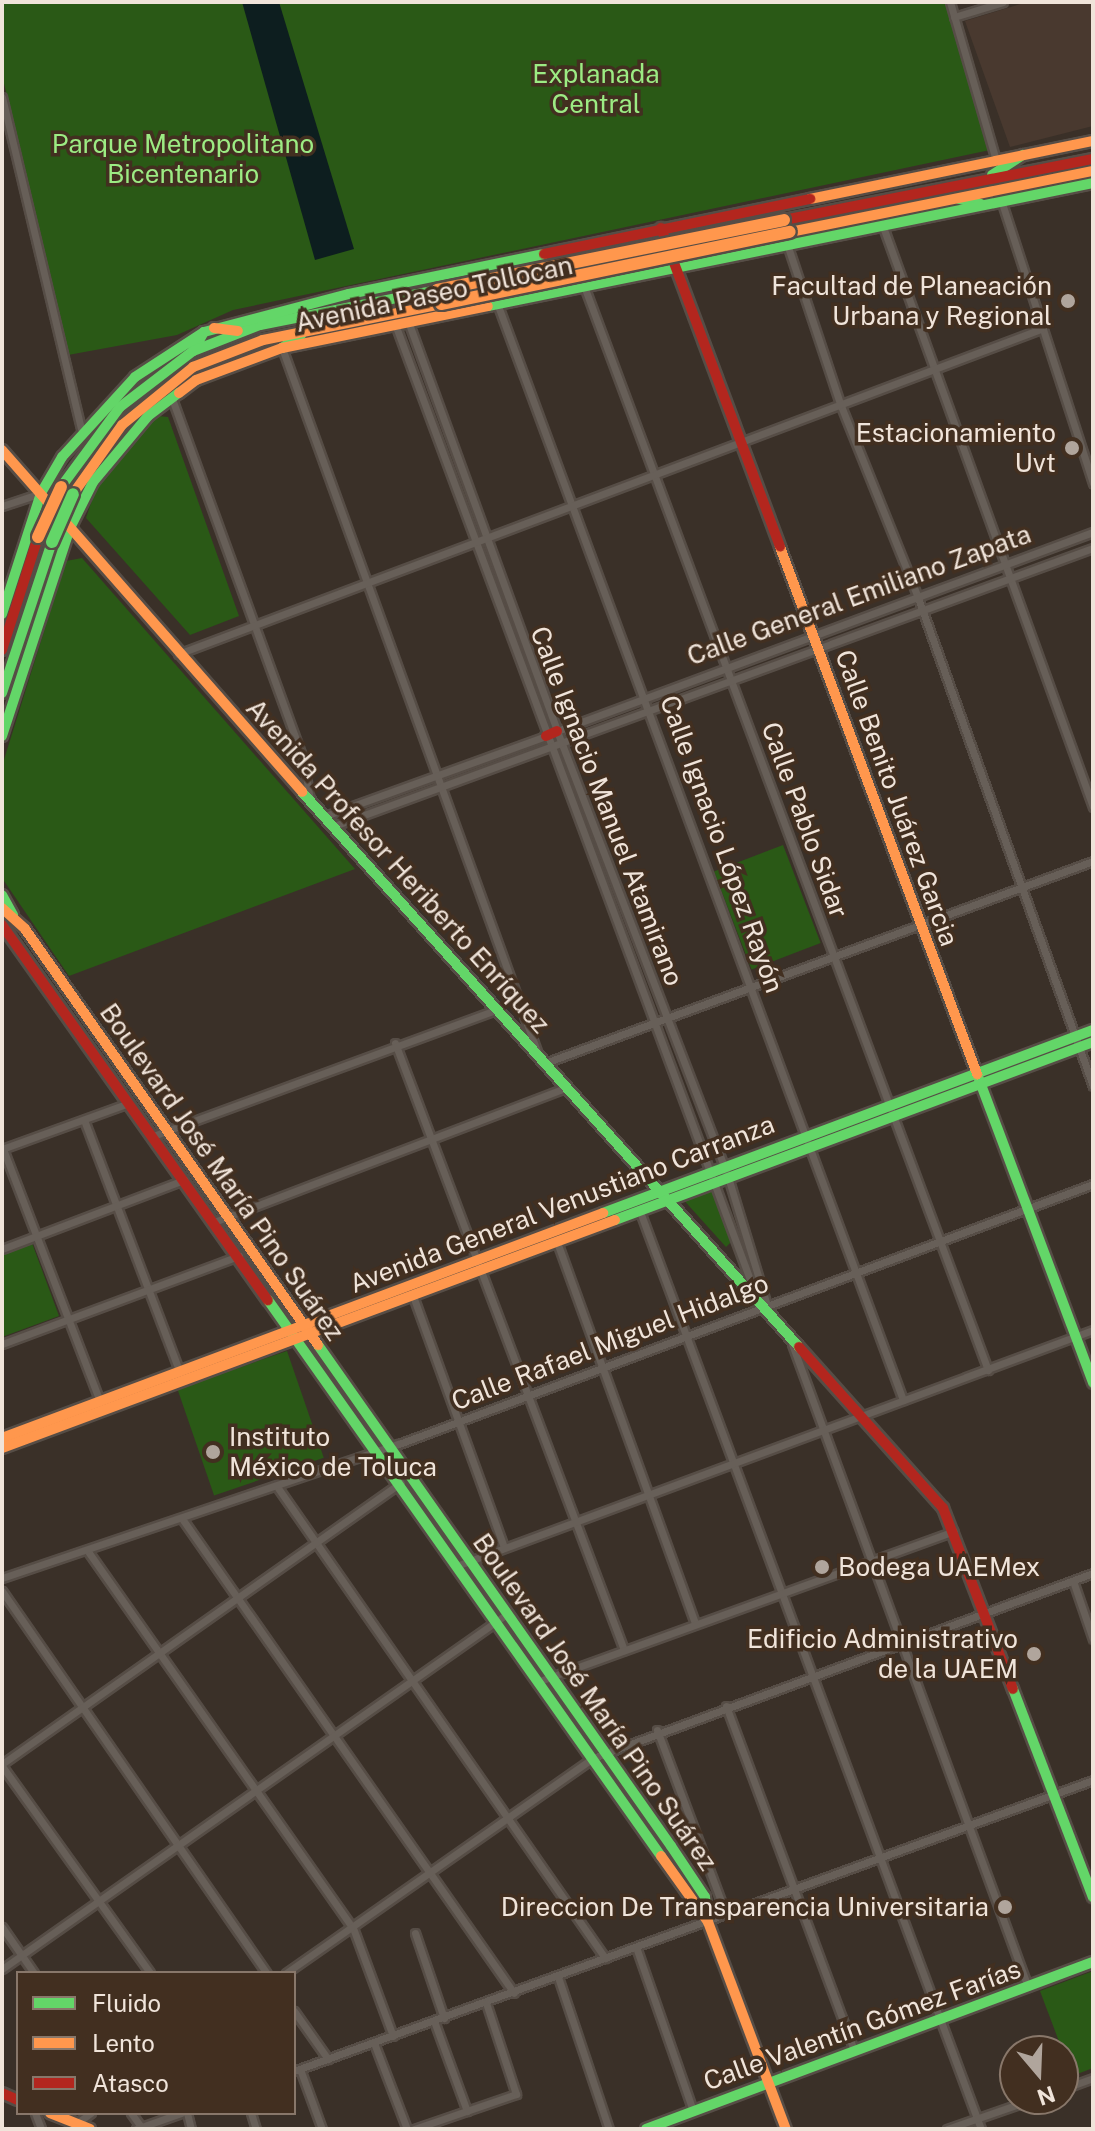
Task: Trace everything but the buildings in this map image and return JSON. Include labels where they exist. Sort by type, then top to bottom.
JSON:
[{"type":"main road","name":"Avenida Paseo Tollocan","points":[[2,614],[41,493],[81,429],[135,377],[209,330],[697,220],[1093,141]]},
{"type":"main road","points":[[986,179],[1023,155]]},
{"type":"main road","name":"Avenida Paseo Tollocan","points":[[2,736],[70,528],[108,459],[171,396],[223,366],[282,348],[401,322],[705,261],[787,232],[986,179],[1093,159]]},
{"type":"main road","name":"Avenida Paseo Tollocan","points":[[2,693],[52,542],[73,494],[109,440],[164,387],[224,353],[307,330],[1093,171]]},
{"type":"main road","name":"Avenida Paseo Tollocan","points":[[2,650],[38,537],[61,487],[120,407],[193,351],[241,332],[437,290],[787,232],[882,224],[1093,183]]},
{"type":"main road","points":[[956,198],[980,204]]},
{"type":"main road","points":[[697,220],[688,239],[705,261]]},
{"type":"main road","name":"Calle Benito Juárez Garcia","points":[[661,228],[919,926],[1093,1383]]},
{"type":"main road","points":[[193,351],[209,330],[241,332]]},
{"type":"main road","points":[[282,348],[307,330]]},
{"type":"main road","name":"Avenida Profesor Heriberto Enríquez","points":[[2,450],[178,654],[767,1305]]},
{"type":"main road","points":[[2,895],[14,916]]},
{"type":"main road","name":"Boulevard José María Pino Suárez","points":[[2,908],[14,916],[166,1130],[227,1217],[300,1332]]},
{"type":"main road","name":"Boulevard José María Pino Suárez","points":[[2,925],[214,1222],[300,1332],[384,1449],[501,1618],[537,1682],[708,1922]]},
{"type":"main road","name":"Avenida General Venustiano Carranza","points":[[3,1443],[638,1205],[669,1200],[726,1171],[1076,1042],[1093,1030]]},
{"type":"main road","name":"Avenida General Venustiano Carranza","points":[[1076,1042],[1093,1042]]},
{"type":"main road","name":"Avenida General Venustiano Carranza","points":[[300,1332],[413,1296],[477,1266],[557,1242],[638,1205],[660,1189],[712,1177]]},
{"type":"main road","points":[[767,1305],[792,1344],[922,1482],[956,1531],[1051,1795],[1093,1897]]},
{"type":"main road","name":"Boulevard José María Pino Suárez","points":[[384,1449],[401,1483],[464,1563]]},
{"type":"main road","name":"Boulevard José María Pino Suárez","points":[[501,1618],[550,1677],[671,1846],[705,1897],[708,1922]]},
{"type":"main road","points":[[658,1855],[671,1846]]},
{"type":"main road","points":[[708,1922],[786,2129]]},
{"type":"main road","name":"Calle Valentín Gómez Farías","points":[[646,2129],[1093,1962]]},
{"type":"main road","points":[[55,2115],[90,2129]]},
{"type":"street","points":[[950,2],[996,160]]},
{"type":"street","points":[[954,17],[1003,2]]},
{"type":"street","points":[[2,97],[81,429]]},
{"type":"street","points":[[1001,200],[1093,483]]},
{"type":"street","points":[[882,224],[1093,807]]},
{"type":"street","points":[[787,232],[841,406],[918,598],[1093,1086]]},
{"type":"street","name":"Calle Pablo Sidar","points":[[584,286],[894,1110],[988,1370]]},
{"type":"street","name":"Calle Ignacio López Rayón","points":[[497,303],[650,708],[903,1400]]},
{"type":"street","name":"Calle Ignacio Manuel Atamirano","points":[[401,322],[485,538],[553,739],[755,1293]]},
{"type":"street","name":"Calle Ignacio Manuel Atamirano","points":[[401,322],[474,542],[726,1171],[767,1305]]},
{"type":"street","points":[[178,654],[1041,329]]},
{"type":"street","points":[[282,348],[365,582],[542,1059],[655,1023],[1093,861]]},
{"type":"street","points":[[171,396],[303,758],[310,800]]},
{"type":"street","points":[[2,506],[41,493]]},
{"type":"street","name":"Calle General Emiliano Zapata","points":[[330,821],[438,776],[650,708],[918,598],[1093,532]]},
{"type":"street","name":"Calle General Emiliano Zapata","points":[[330,821],[442,788],[646,698],[727,667],[922,610],[1093,548]]},
{"type":"street","points":[[153,1136],[395,1043],[498,1009]]},
{"type":"street","points":[[395,1043],[624,1650]]},
{"type":"street","points":[[214,1222],[567,1087]]},
{"type":"street","points":[[101,1406],[2,1149],[129,1103]]},
{"type":"street","points":[[84,1120],[182,1376]]},
{"type":"street","points":[[2,1249],[184,1180]]},
{"type":"street","name":"Calle Rafael Miguel Hidalgo","points":[[2,1578],[278,1488],[529,1396],[854,1269],[1093,1184]]},
{"type":"street","points":[[638,1205],[981,2129]]},
{"type":"street","points":[[557,1242],[600,1369],[695,1624]]},
{"type":"street","points":[[2,1344],[239,1256]]},
{"type":"street","points":[[413,1296],[504,1547]]},
{"type":"street","points":[[464,1563],[1093,1330]]},
{"type":"street","points":[[792,1344],[820,1432],[1028,1987]]},
{"type":"street","points":[[149,1971],[2,1765],[235,1597],[401,1483]]},
{"type":"street","points":[[278,1488],[605,1958]]},
{"type":"street","points":[[183,1520],[514,1993]]},
{"type":"street","points":[[537,1682],[956,1531]]},
{"type":"street","points":[[87,1550],[353,1928],[393,2036]]},
{"type":"street","points":[[289,1971],[429,1871],[605,1752],[657,1730],[1093,1573]]},
{"type":"street","points":[[1073,1581],[1093,1639]]},
{"type":"street","points":[[2,1591],[266,1971]]},
{"type":"street","points":[[2,1969],[501,1618]]},
{"type":"street","points":[[726,1706],[854,2050]]},
{"type":"street","points":[[657,1730],[726,1915]]},
{"type":"street","points":[[322,2129],[297,2070],[1093,1780]]},
{"type":"street","points":[[2,1927],[33,1971]]},
{"type":"street","points":[[415,1933],[444,2018]]},
{"type":"street","points":[[636,1947],[693,2111]]},
{"type":"street","points":[[558,1977],[609,2129]]},
{"type":"street","points":[[414,2129],[514,2097],[516,2083],[486,2003]]},
{"type":"street","points":[[296,2014],[328,2059]]},
{"type":"street","points":[[434,2021],[467,2111]]},
{"type":"street","points":[[374,2043],[407,2129]]},
{"type":"street","points":[[947,2129],[999,2111]]},
{"type":"street","points":[[77,2123],[88,2115]]},
{"type":"street","points":[[139,2128],[178,2115]]},
{"type":"shaded area","points":[[242,2],[279,2],[354,249],[315,260]]},
{"type":"shaded area","points":[[1027,2],[1093,2],[1093,126],[1010,147],[965,21]]},
{"type":"green space","name":"Parque Metropolitano Bicentenario","points":[[2,2],[945,2],[990,150],[233,310],[177,335],[68,355],[2,75]]},
{"type":"green space","points":[[158,416],[168,417],[239,616],[190,635],[86,518],[97,485]]},
{"type":"green space","points":[[82,558],[355,869],[69,976],[2,878],[2,766],[66,561]]},
{"type":"green space","points":[[783,845],[821,943],[752,970],[714,872]]},
{"type":"green space","points":[[710,1186],[731,1242],[726,1247],[681,1197]]},
{"type":"green space","points":[[32,1243],[59,1316],[2,1337],[2,1255]]},
{"type":"green space","points":[[287,1351],[324,1458],[214,1496],[177,1389]]},
{"type":"green space","points":[[1093,1971],[1093,2068],[1079,2073],[1079,2035],[1057,2035],[1040,1991]]},
{"type":"traffic: fast","points":[[992,175],[1023,155]]},
{"type":"traffic: fast","points":[[488,306],[1093,183]]},
{"type":"traffic: fast","points":[[959,199],[980,204]]},
{"type":"traffic: fast","points":[[2,614],[41,493],[62,457],[135,377],[204,332],[349,294],[544,254]]},
{"type":"traffic: fast","points":[[61,487],[120,407],[193,351],[260,325],[437,290]]},
{"type":"traffic: fast","points":[[193,351],[204,332]]},
{"type":"traffic: fast","points":[[282,348],[301,335]]},
{"type":"traffic: fast","points":[[2,736],[70,528],[93,482],[148,416],[179,393]]},
{"type":"traffic: fast","points":[[52,542],[73,494]]},
{"type":"traffic: fast","points":[[2,693],[52,542]]},
{"type":"traffic: fast","points":[[302,792],[799,1347]]},
{"type":"traffic: fast","points":[[2,895],[13,915]]},
{"type":"traffic: fast","points":[[603,1213],[1093,1030]]},
{"type":"traffic: fast","points":[[615,1220],[1093,1042]]},
{"type":"traffic: fast","points":[[977,1074],[1093,1383]]},
{"type":"traffic: fast","points":[[268,1300],[661,1856]]},
{"type":"traffic: fast","points":[[318,1345],[671,1846],[705,1897],[708,1922]]},
{"type":"traffic: fast","points":[[1013,1689],[1093,1897]]},
{"type":"traffic: fast","points":[[646,2129],[1093,1962]]},
{"type":"traffic: slow","points":[[810,199],[1093,141]]},
{"type":"traffic: slow","points":[[790,232],[1093,171]]},
{"type":"traffic: slow","points":[[437,290],[784,220]]},
{"type":"traffic: slow","points":[[441,304],[790,232]]},
{"type":"traffic: slow","points":[[73,494],[122,425],[193,367],[263,340],[441,304]]},
{"type":"traffic: slow","points":[[179,393],[196,380],[282,348],[488,306]]},
{"type":"traffic: slow","points":[[214,328],[238,331]]},
{"type":"traffic: slow","points":[[2,450],[302,792]]},
{"type":"traffic: slow","points":[[38,537],[61,487]]},
{"type":"traffic: slow","points":[[780,547],[977,1074]]},
{"type":"traffic: slow","points":[[2,908],[25,929],[318,1345]]},
{"type":"traffic: slow","points":[[2,1438],[603,1213]]},
{"type":"traffic: slow","points":[[2,1448],[615,1220]]},
{"type":"traffic: slow","points":[[661,1856],[708,1922],[786,2129]]},
{"type":"traffic: slow","points":[[55,2115],[90,2129]]},
{"type":"traffic: jam","points":[[784,220],[1093,159]]},
{"type":"traffic: jam","points":[[544,254],[810,199]]},
{"type":"traffic: jam","points":[[661,228],[780,547]]},
{"type":"traffic: jam","points":[[2,650],[38,537]]},
{"type":"traffic: jam","points":[[546,736],[557,731]]},
{"type":"traffic: jam","points":[[2,925],[268,1300]]},
{"type":"traffic: jam","points":[[799,1347],[943,1508],[1013,1689]]},
{"type":"traffic: jam","points":[[2,2093],[16,2099]]},
{"type":"place","name":"Facultad de Planeación Urbana y Regional","points":[[1068,301]]},
{"type":"place","name":"Estacionamiento Uvt","points":[[1072,448]]},
{"type":"place","name":"Instituto México de Toluca","points":[[213,1452]]},
{"type":"place","name":"Bodega UAEMex","points":[[822,1567]]},
{"type":"place","name":"Edificio Administrativo de la UAEM","points":[[1034,1654]]},
{"type":"place","name":"Direccion De Transparencia Universitaria","points":[[1005,1907]]},
{"type":"park label","name":"Explanada Central","points":[[596,89]]}]
